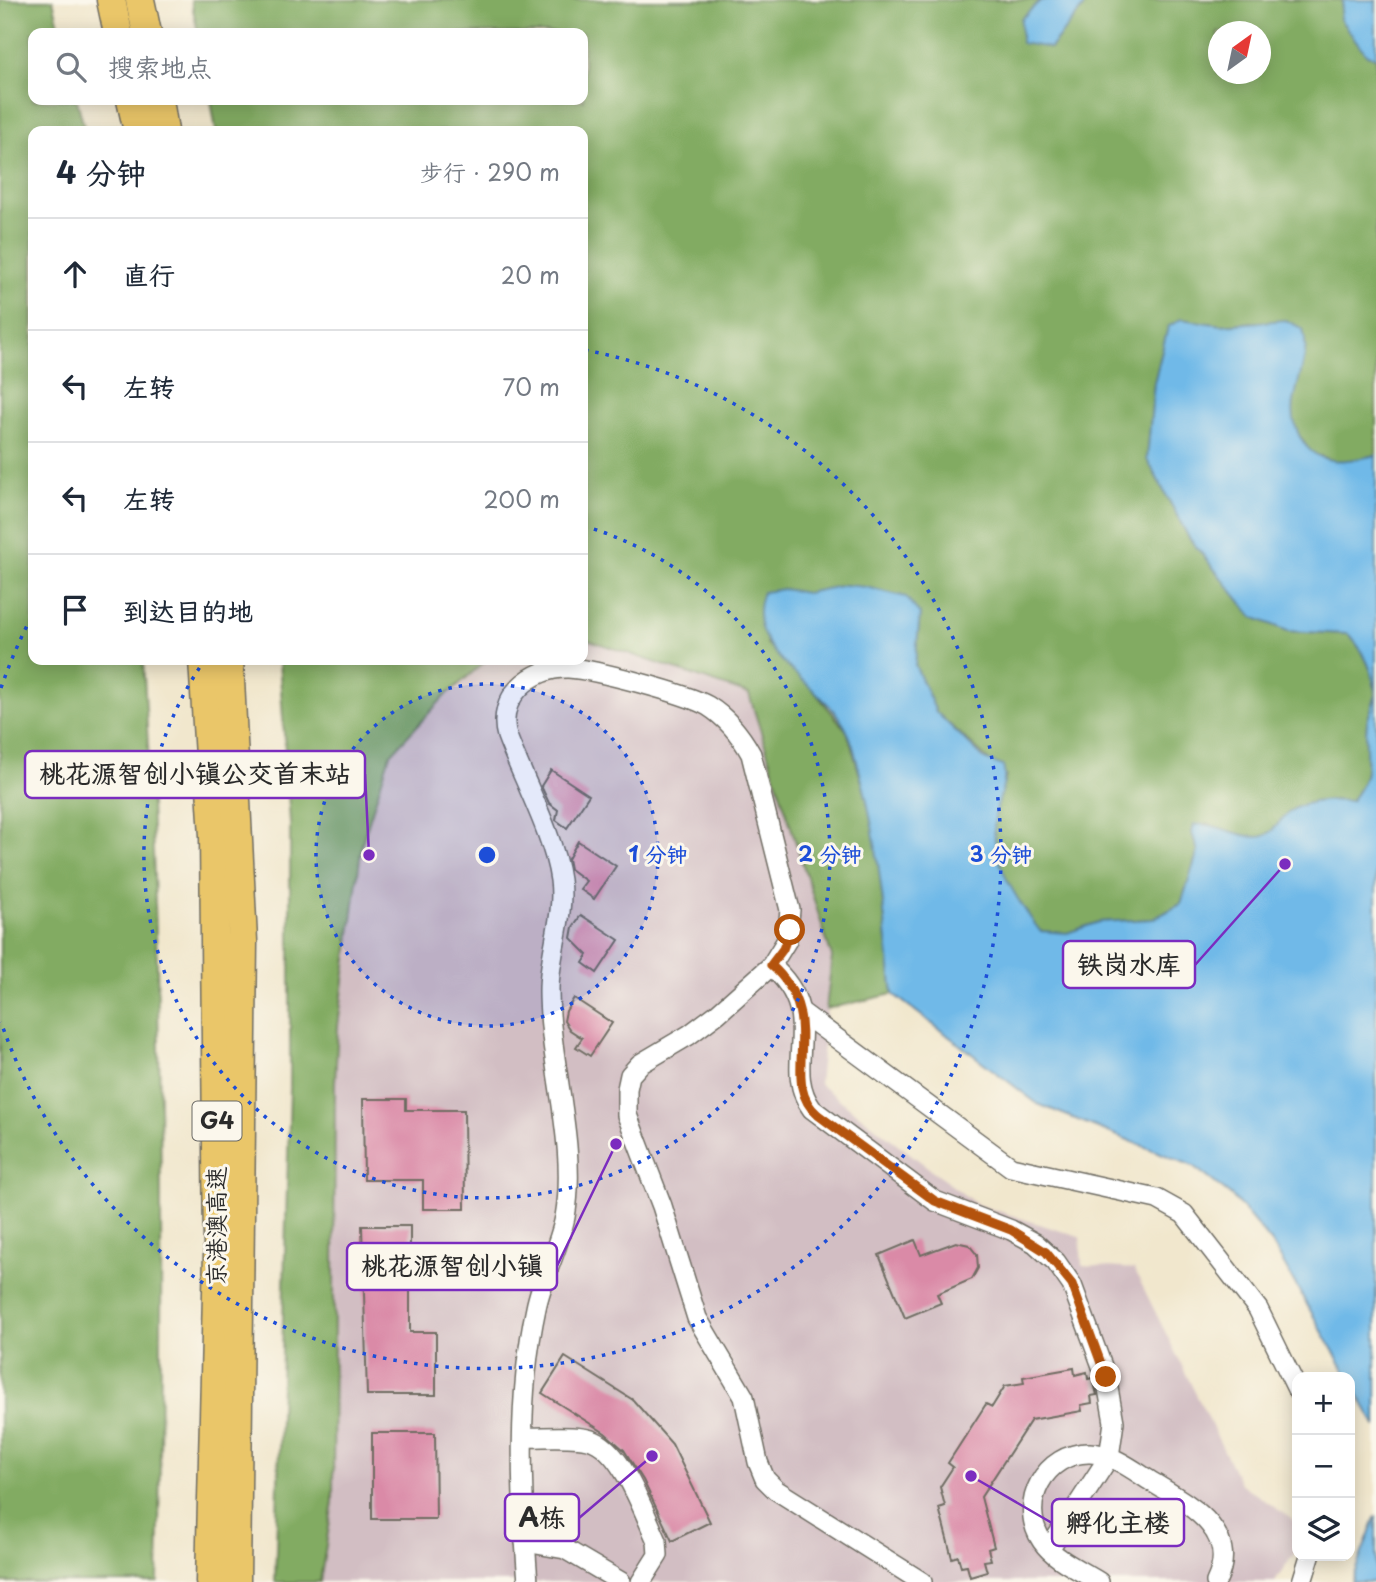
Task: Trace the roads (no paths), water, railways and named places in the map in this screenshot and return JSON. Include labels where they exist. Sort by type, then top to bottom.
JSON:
[{"type":"highway","points":[[111,0],[117,28]]},
{"type":"highway","points":[[140,0],[147,28]]},
{"type":"highway","points":[[132,105],[137,126]]},
{"type":"highway","points":[[160,105],[163,126]]},
{"type":"highway","name":"京港澳高速","points":[[203,665],[214,836],[218,1210],[211,1582]]},
{"type":"highway","name":"京港澳高速","points":[[229,665],[243,941],[236,1582]]},
{"type":"street","points":[[528,1582],[523,1437],[527,1366],[536,1307],[565,1219],[567,1198],[567,1162],[549,988],[560,908],[560,881],[553,854],[504,722],[509,701],[525,682],[551,670],[580,670],[694,699],[717,712],[737,731],[755,766],[790,910],[787,940],[771,965],[689,1035],[640,1064],[630,1075],[627,1115],[662,1206],[697,1318],[744,1397],[758,1462],[765,1479],[776,1490],[922,1582]]},
{"type":"street","points":[[771,965],[789,983],[801,1012],[801,1086],[812,1109],[935,1201],[1024,1236],[1046,1252],[1064,1273],[1077,1297],[1110,1391],[1114,1422],[1109,1457],[1049,1549]]},
{"type":"street","points":[[801,1012],[1011,1167],[1157,1199],[1184,1214],[1258,1309],[1292,1380]]},
{"type":"street","points":[[523,1437],[592,1440],[603,1447],[623,1470],[657,1541],[658,1555],[641,1582]]},
{"type":"street","points":[[1098,1582],[1049,1549],[1038,1533],[1032,1512],[1041,1480],[1065,1458],[1087,1453],[1109,1457],[1195,1508],[1211,1524],[1222,1555],[1216,1582]]},
{"type":"street","points":[[525,1542],[565,1549],[621,1582]]},
{"type":"street","points":[[1302,1582],[1308,1561]]},
{"type":"water","points":[[1041,0],[1089,0],[1050,48],[1021,43],[1021,19]]},
{"type":"water","points":[[1343,0],[1376,0],[1376,57],[1367,55],[1340,19]]},
{"type":"water","points":[[1181,319],[1221,325],[1286,320],[1303,329],[1304,359],[1293,413],[1303,442],[1318,456],[1336,461],[1376,455],[1376,1426],[1355,1389],[1355,1372],[1345,1372],[1272,1243],[1233,1197],[1193,1166],[1038,1104],[893,994],[877,855],[867,800],[852,742],[837,715],[774,651],[763,633],[759,614],[763,592],[783,589],[806,593],[845,585],[906,597],[920,614],[915,665],[936,712],[984,759],[1003,766],[1003,786],[995,818],[996,848],[1006,878],[1040,931],[1067,933],[1099,922],[1153,919],[1181,904],[1198,851],[1192,833],[1194,825],[1258,837],[1273,830],[1288,813],[1299,806],[1321,801],[1351,801],[1366,773],[1367,723],[1375,697],[1371,671],[1359,647],[1348,634],[1288,631],[1253,617],[1189,538],[1147,459],[1154,383],[1168,327]]},
{"type":"water","points":[[1376,1515],[1376,1582],[1351,1582]]},
{"type":"place","name":"桃花源智创小镇公交首末站","points":[[369,855]]},
{"type":"place","name":"铁岗水库","points":[[1285,864]]},
{"type":"place","name":"桃花源智创小镇","points":[[616,1144]]},
{"type":"place","name":"A栋","points":[[652,1456]]},
{"type":"place","name":"孵化主楼","points":[[971,1476]]}]
